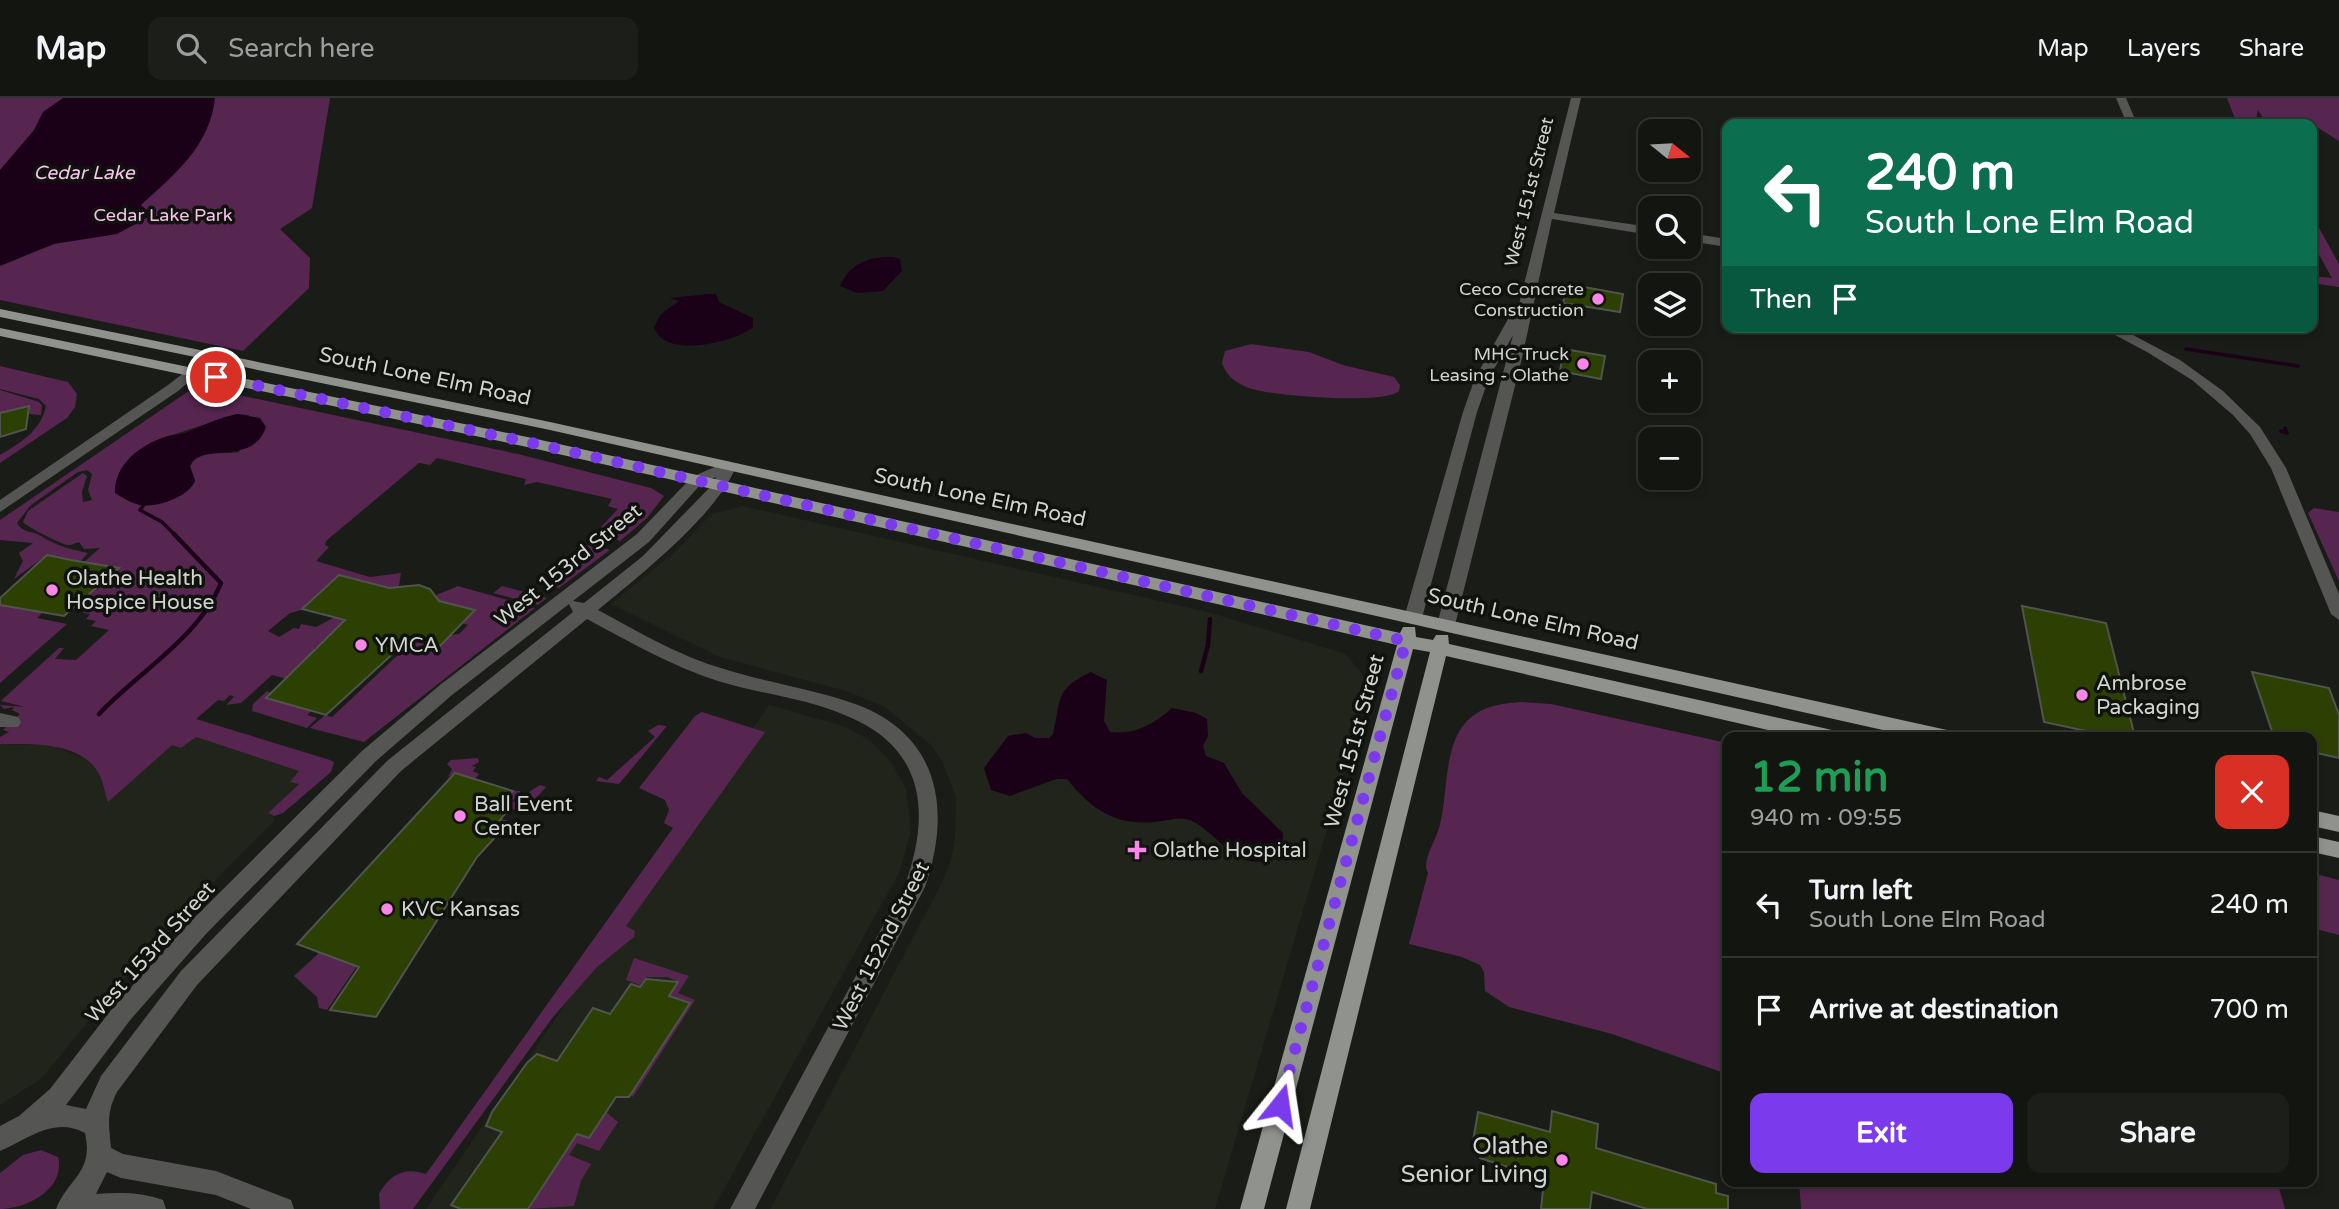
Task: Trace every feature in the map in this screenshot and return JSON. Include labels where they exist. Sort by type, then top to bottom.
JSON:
[{"type":"main road","name":"South Lone Elm Road","points":[[0,313],[728,466],[1925,732]]},
{"type":"main road","name":"South Lone Elm Road","points":[[0,332],[404,415],[721,485],[1810,732]]},
{"type":"main road","name":"West 151st Street","points":[[1252,1209],[1413,618]]},
{"type":"main road","name":"West 151st Street","points":[[1298,1209],[1446,625]]},
{"type":"main road","points":[[2317,819],[2339,824]]},
{"type":"main road","points":[[2317,845],[2339,850]]},
{"type":"street","name":"West 151st Street","points":[[1446,625],[1515,358],[1546,215],[1576,98]]},
{"type":"street","points":[[2121,98],[2130,119]]},
{"type":"street","points":[[1546,215],[1638,229]]},
{"type":"street","points":[[1701,239],[1722,242]]},
{"type":"street","name":"West 151st Street","points":[[1413,618],[1470,412],[1482,378],[1527,296]]},
{"type":"street","points":[[2135,333],[2209,388],[2252,428],[2271,454],[2339,614]]},
{"type":"street","points":[[0,507],[173,388],[211,357]]},
{"type":"street","points":[[0,492],[138,399],[190,372]]},
{"type":"street","points":[[68,1209],[89,1182],[101,1156],[95,1126],[97,1105],[113,1079],[189,978],[404,756],[649,560],[721,485],[728,466]]},
{"type":"street","name":"West 153rd Street","points":[[27,1124],[58,1097],[123,1012],[199,927],[369,756],[446,690],[643,538],[697,480],[728,466]]},
{"type":"street","name":"West 152nd Street","points":[[564,600],[702,669],[836,706],[871,719],[900,742],[926,781],[932,815],[932,834],[915,887],[742,1209]]},
{"type":"street","points":[[0,1139],[27,1124],[64,1115],[82,1118],[95,1126]]},
{"type":"street","points":[[101,1156],[121,1166],[216,1183],[282,1209]]},
{"type":"street","points":[[68,1209],[118,1204],[154,1209]]},
{"type":"shaded area","name":"Olathe Hospital","points":[[743,506],[1208,612],[1346,654],[1370,684],[1215,1209],[770,1209],[938,890],[951,861],[955,838],[956,797],[942,761],[930,744],[883,706],[846,691],[719,657],[611,604],[677,550],[711,514]]},
{"type":"shaded area","points":[[769,705],[846,727],[871,741],[891,762],[906,789],[911,830],[900,871],[713,1209],[426,1209]]},
{"type":"shaded area","points":[[196,737],[300,771],[291,782],[299,783],[268,813],[275,819],[271,824],[152,945],[41,1079],[0,1105],[0,744],[51,745],[84,758],[98,772],[108,801],[172,744],[181,748]]},
{"type":"green space","name":"Cedar Lake Park","points":[[0,98],[330,98],[312,208],[280,229],[310,258],[309,288],[243,351],[0,300]]},
{"type":"green space","points":[[2227,98],[2339,98],[2339,141],[2317,127],[2317,119],[2264,119],[2258,110],[2256,119],[2235,119]]},
{"type":"green space","points":[[2317,224],[2339,264],[2339,287],[2317,284],[2317,276],[2332,278],[2317,251]]},
{"type":"green space","points":[[1251,344],[1309,352],[1343,365],[1394,377],[1400,385],[1399,391],[1372,398],[1350,398],[1302,396],[1249,388],[1232,378],[1222,363],[1225,351]]},
{"type":"green space","points":[[0,366],[68,382],[77,394],[75,407],[67,418],[0,463],[0,455],[22,441],[40,423],[46,406],[39,399],[0,389]]},
{"type":"green space","points":[[196,386],[518,454],[651,488],[664,496],[647,518],[620,541],[602,534],[604,531],[599,529],[618,509],[608,506],[612,499],[537,482],[524,485],[526,479],[437,458],[430,465],[419,463],[326,541],[325,545],[329,547],[316,561],[370,577],[401,573],[399,586],[389,588],[339,575],[302,608],[305,609],[290,613],[268,631],[279,637],[294,628],[299,629],[301,624],[316,627],[335,617],[345,620],[314,649],[317,650],[287,679],[272,675],[241,703],[226,705],[234,697],[230,695],[224,701],[218,700],[196,719],[334,762],[331,772],[283,813],[274,816],[268,813],[299,784],[290,782],[299,771],[196,737],[181,748],[172,745],[108,802],[99,774],[89,761],[78,754],[53,746],[0,744],[0,737],[9,732],[3,730],[20,714],[12,710],[14,707],[4,709],[0,705],[25,707],[1,701],[59,648],[64,648],[55,659],[76,660],[109,630],[91,626],[96,621],[86,619],[90,614],[83,613],[90,603],[82,601],[119,568],[83,563],[100,548],[84,549],[79,542],[65,544],[23,522],[28,511],[83,473],[87,476],[82,492],[83,502],[92,500],[88,490],[92,474],[87,470],[78,472],[31,505],[17,523],[25,530],[58,545],[88,553],[79,563],[47,555],[14,579],[23,561],[19,553],[33,543],[0,540],[0,520]],"holes":[[[237,414],[249,415],[239,452],[198,457],[190,467],[195,480],[186,492],[165,502],[142,506],[129,458],[157,440]]]},
{"type":"green space","points":[[0,390],[39,402],[42,406],[41,415],[29,414],[28,406],[0,413]]},
{"type":"green space","points":[[2314,508],[2339,512],[2339,581],[2308,513]]},
{"type":"green space","points":[[593,544],[610,550],[559,588],[540,582],[544,578],[552,579],[583,546]]},
{"type":"green space","points":[[458,586],[535,608],[364,742],[310,728],[325,715],[332,717],[415,639],[459,634],[468,625],[462,623],[474,610],[437,601],[436,595]]},
{"type":"green space","points":[[502,586],[547,598],[538,605],[493,593]]},
{"type":"green space","points":[[0,605],[43,612],[37,618],[67,624],[0,683]]},
{"type":"green space","points":[[267,691],[272,693],[267,698],[311,711],[307,715],[317,718],[307,728],[252,711],[253,704]]},
{"type":"green space","points":[[1520,702],[1551,704],[1722,742],[1722,1072],[1612,1034],[1509,1007],[1485,991],[1484,972],[1480,965],[1462,957],[1409,944],[1428,873],[1426,863],[1442,816],[1449,763],[1456,738],[1474,715],[1495,706]]},
{"type":"green space","points":[[702,712],[765,732],[626,926],[635,931],[634,937],[597,967],[553,1017],[413,1209],[380,1209],[379,1194],[393,1177],[411,1171],[426,1174],[673,828],[664,823],[669,810],[665,800],[639,788],[695,716]]},
{"type":"green space","points":[[658,725],[667,726],[619,784],[596,781],[599,777],[607,780],[655,737],[648,731]]},
{"type":"green space","points":[[478,758],[479,762],[472,766],[476,767],[473,771],[479,774],[475,779],[455,773],[448,777],[452,769],[447,764],[451,760]]},
{"type":"green space","points":[[540,785],[546,787],[529,806],[512,810],[508,815],[505,814],[508,810],[499,807],[513,791],[520,793],[512,802],[528,798],[529,792]]},
{"type":"green space","points":[[2317,874],[2339,880],[2339,935],[2317,929]]},
{"type":"green space","points":[[317,951],[357,966],[327,1010],[319,1008],[317,997],[294,976],[318,954]]},
{"type":"green space","points":[[634,958],[689,976],[678,993],[695,1000],[633,1097],[631,1095],[689,1003],[669,996],[678,982],[668,977],[647,977],[640,985],[626,980]]},
{"type":"green space","points":[[606,1112],[618,1122],[599,1151],[577,1143],[569,1155],[591,1164],[581,1181],[574,1206],[528,1209],[577,1134],[589,1138]]},
{"type":"green space","points":[[41,1150],[58,1157],[59,1168],[50,1188],[32,1201],[0,1209],[0,1173],[23,1155]]},
{"type":"green space","points":[[1799,1187],[2279,1187],[2285,1209],[1801,1209]]},
{"type":"water","name":"Cedar Lake","points":[[63,98],[215,98],[212,115],[198,145],[178,170],[141,205],[152,215],[117,234],[54,244],[0,266],[0,170],[34,130],[43,112]]},
{"type":"water","points":[[875,258],[900,259],[902,271],[883,291],[857,293],[840,286],[849,272],[861,263]]},
{"type":"water","points":[[716,294],[719,302],[753,318],[753,327],[731,338],[700,345],[671,343],[660,337],[654,327],[661,314],[679,301],[670,298]]},
{"type":"water","points":[[237,414],[260,418],[266,427],[259,439],[250,447],[238,451],[204,455],[196,459],[190,466],[195,481],[186,492],[163,503],[147,505],[133,503],[115,493],[116,483],[124,465],[146,445]]},
{"type":"water","points":[[1091,672],[1107,680],[1104,721],[1110,732],[1128,732],[1144,727],[1172,708],[1196,713],[1207,719],[1208,736],[1203,746],[1206,756],[1224,763],[1242,793],[1283,833],[1282,845],[1277,855],[1257,862],[1245,860],[1197,824],[1186,819],[1140,822],[1115,818],[1085,799],[1067,779],[1056,779],[1010,796],[991,790],[984,768],[1008,736],[1026,733],[1035,738],[1049,738],[1053,734],[1059,703],[1065,690]]},
{"type":"building","name":"Ceco Concrete Construction","points":[[1567,284],[1623,294],[1620,312],[1563,303]]},
{"type":"building","name":"MHC Truck Leasing - Olathe","points":[[1564,349],[1605,356],[1601,379],[1560,371]]},
{"type":"building","points":[[29,406],[26,429],[0,437],[0,413]]},
{"type":"building","name":"Olathe Health Hospice House","points":[[47,555],[119,568],[64,616],[0,605],[0,598]]},
{"type":"building","name":"YMCA","points":[[339,575],[389,588],[419,585],[430,589],[439,601],[475,610],[440,646],[410,638],[326,715],[266,698],[345,620],[302,609]]},
{"type":"building","name":"Ambrose Packaging","points":[[2022,606],[2106,623],[2134,732],[2091,732],[2044,722]]},
{"type":"building","points":[[2252,672],[2329,688],[2339,715],[2339,758],[2317,753],[2317,732],[2272,732]]},
{"type":"building","name":"KVC Kansas","points":[[455,773],[513,791],[499,807],[508,810],[500,820],[509,822],[477,857],[376,1017],[330,1010],[359,967],[297,944]]},
{"type":"building","points":[[646,979],[678,982],[669,996],[690,1003],[629,1097],[616,1097],[589,1138],[577,1134],[528,1209],[461,1209],[451,1205],[502,1132],[486,1126],[492,1112],[527,1063],[537,1054],[557,1061],[593,1008],[610,1014],[631,984],[640,987]]},
{"type":"building","name":"Olathe Senior Living","points":[[1552,1111],[1598,1124],[1596,1148],[1716,1184],[1716,1193],[1728,1196],[1728,1209],[1647,1209],[1592,1192],[1590,1209],[1541,1209],[1544,1179],[1480,1158],[1481,1149],[1472,1147],[1478,1112],[1550,1132]]},
{"type":"waterway","points":[[2186,349],[2298,366]]},
{"type":"waterway","points":[[2281,431],[2287,433],[2285,428]]},
{"type":"waterway","points":[[143,506],[140,510],[162,522],[174,534]]},
{"type":"waterway","points":[[99,714],[183,638],[211,603],[221,583],[174,534]]},
{"type":"waterway","points":[[1201,671],[1208,645],[1210,619]]},
{"type":"place","name":"Ceco Concrete Construction","points":[[1598,299]]},
{"type":"place","name":"MHC Truck Leasing - Olathe","points":[[1583,364]]},
{"type":"place","name":"Olathe Health Hospice House","points":[[52,590]]},
{"type":"place","name":"YMCA","points":[[361,645]]},
{"type":"place","name":"Ambrose Packaging","points":[[2082,695]]},
{"type":"place","name":"Ball Event Center","points":[[460,816]]},
{"type":"place","name":"Olathe Hospital","points":[[1137,850]]},
{"type":"place","name":"KVC Kansas","points":[[387,909]]},
{"type":"place","name":"Olathe Senior Living","points":[[1562,1160]]},
{"type":"route","points":[[216,377],[532,443],[1406,641],[1280,1105]]}]
